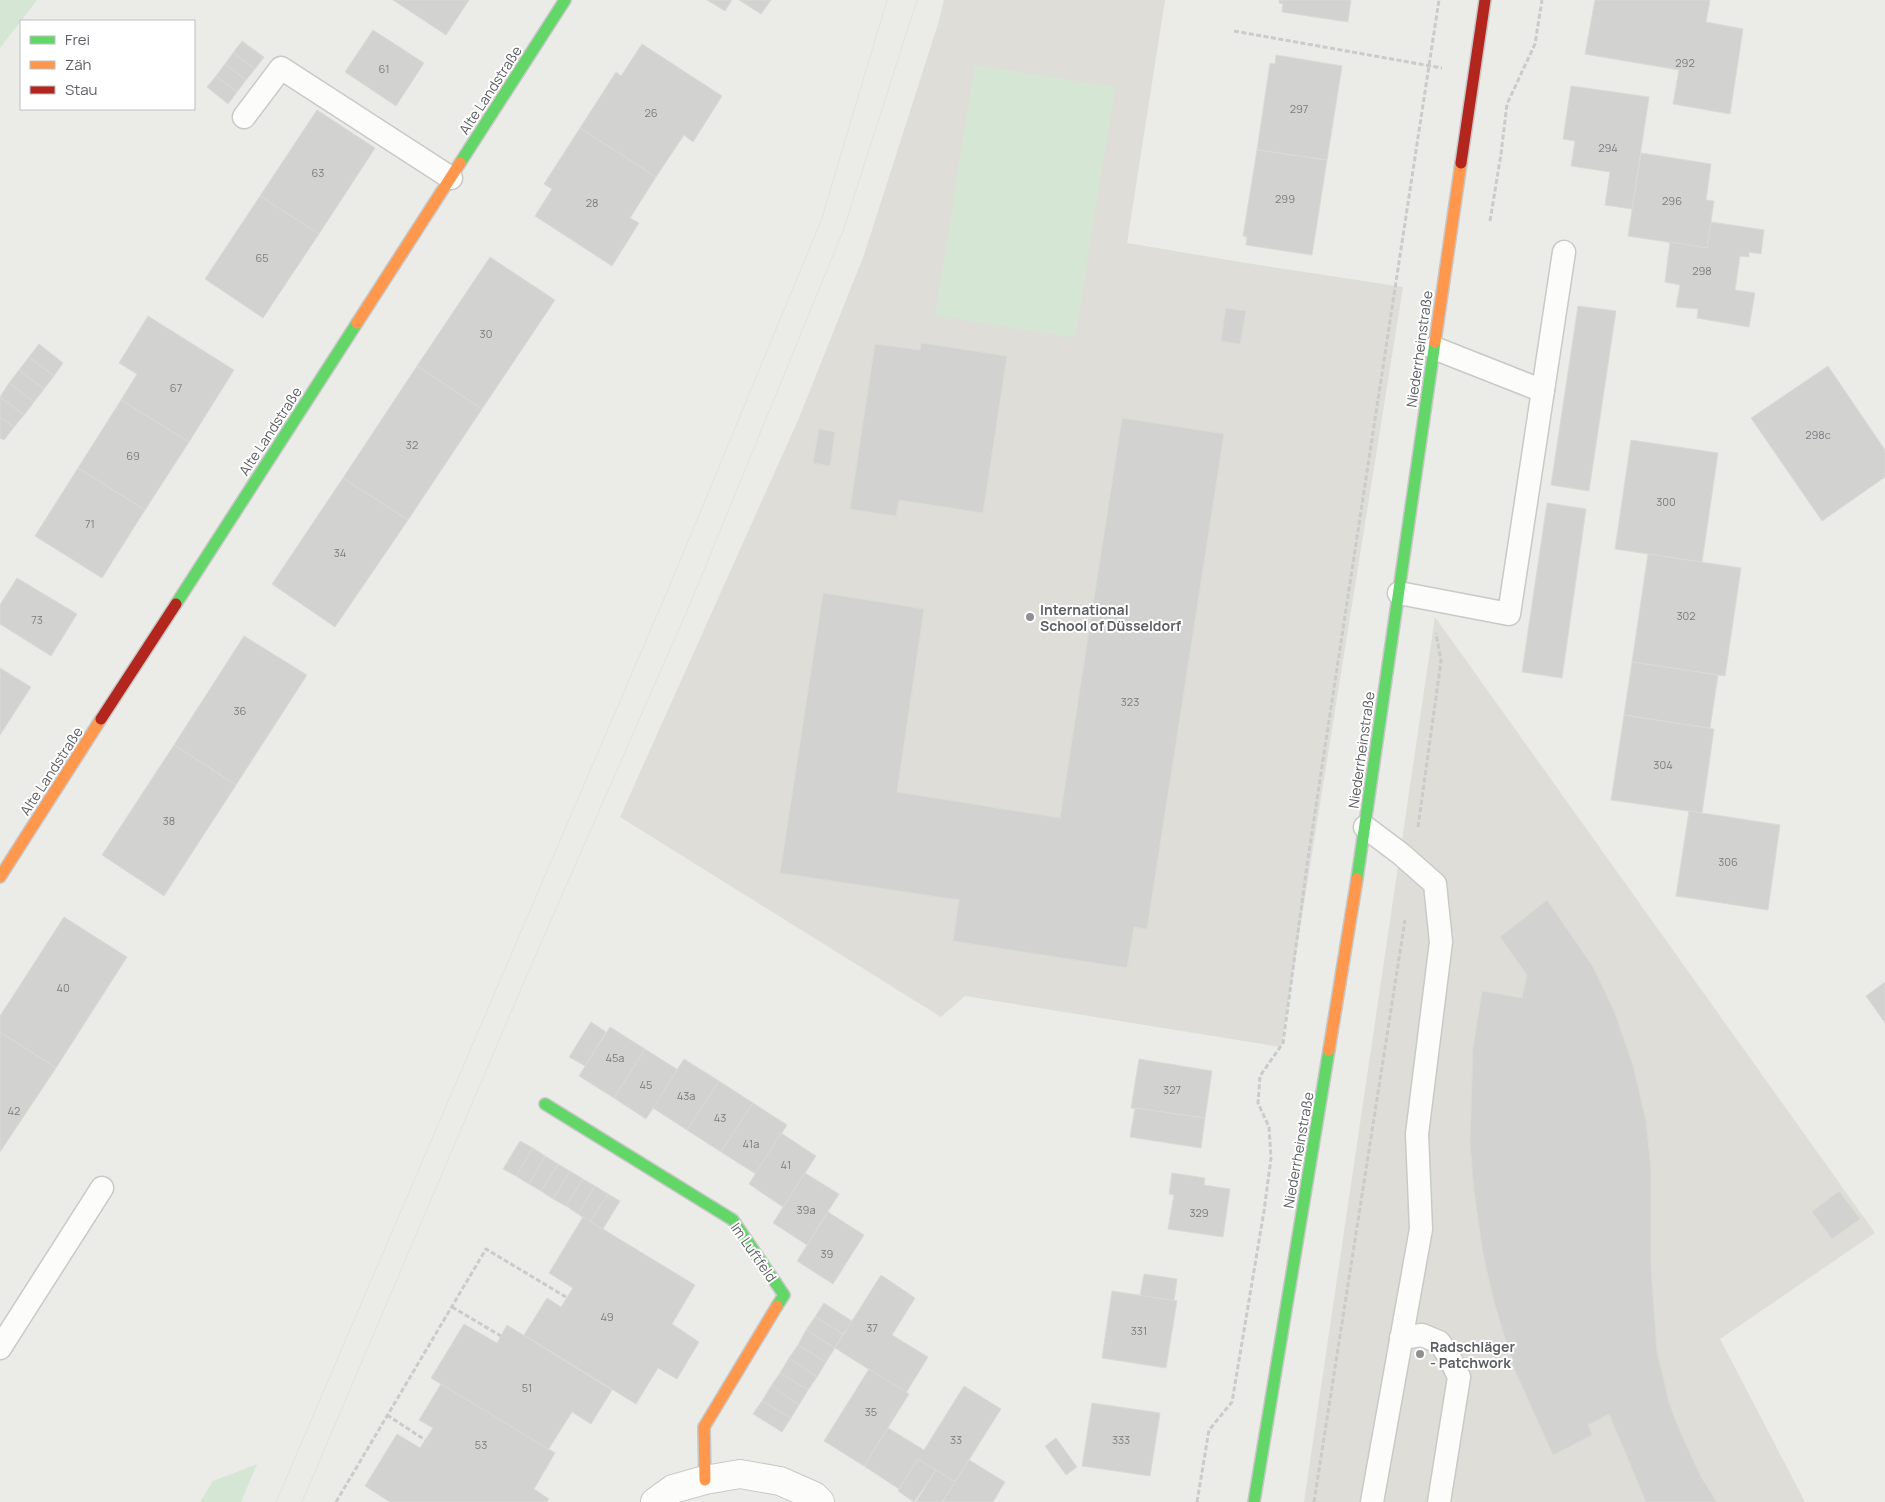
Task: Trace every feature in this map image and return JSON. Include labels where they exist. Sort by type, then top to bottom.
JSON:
[{"type":"street","name":"Alte Landstraße","points":[[0,877],[565,0]]},
{"type":"street","name":"Niederrheinstraße","points":[[1254,1502],[1336,1016],[1485,0]]},
{"type":"street","name":"Im Luftfeld","points":[[545,1104],[733,1220],[784,1295],[704,1427],[705,1480]]},
{"type":"street","points":[[655,1502],[673,1489],[705,1480],[740,1474],[780,1481],[814,1496],[820,1502]]},
{"type":"lane","points":[[244,117],[281,68],[451,178]]},
{"type":"lane","points":[[1399,592],[1509,614],[1564,252]]},
{"type":"lane","points":[[1434,348],[1543,391]]},
{"type":"lane","points":[[1365,827],[1435,884],[1441,942],[1417,1134],[1421,1229],[1372,1502]]},
{"type":"lane","points":[[0,1348],[102,1188]]},
{"type":"lane","points":[[1401,1338],[1422,1335],[1439,1342],[1449,1356],[1459,1377],[1439,1502]]},
{"type":"path","points":[[1197,1502],[1208,1430],[1232,1402],[1264,1210],[1270,1158],[1268,1127],[1258,1102],[1260,1076],[1283,1043],[1308,865],[1439,0]]},
{"type":"path","points":[[1490,223],[1507,104],[1535,44],[1542,0]]},
{"type":"path","points":[[1234,31],[1474,74]]},
{"type":"path","points":[[1314,1502],[1413,865],[1441,661],[1432,615],[1433,599]]},
{"type":"path","points":[[336,1502],[486,1248],[566,1298]]},
{"type":"path","points":[[452,1307],[501,1336]]},
{"type":"path","points":[[387,1415],[425,1440]]},
{"type":"shaded area","name":"International School of Düsseldorf","points":[[944,0],[1165,0],[1127,243],[1403,287],[1281,1047],[965,996],[941,1017],[620,817],[799,418],[864,255]]},
{"type":"shaded area","points":[[1435,617],[1875,1233],[1720,1339],[1805,1502],[1304,1502]]},
{"type":"green space","points":[[0,0],[37,0],[20,20],[0,48]]},
{"type":"green space","points":[[975,65],[1115,87],[1075,338],[935,315]]},
{"type":"green space","points":[[257,1464],[241,1502],[200,1502],[213,1481]]},
{"type":"building","points":[[393,0],[469,0],[446,35]]},
{"type":"building","points":[[707,0],[732,0],[725,11]]},
{"type":"building","points":[[739,0],[771,0],[761,14]]},
{"type":"building","points":[[1279,0],[1351,0],[1348,22],[1282,12],[1283,4],[1279,3]]},
{"type":"building","points":[[1595,0],[1710,0],[1706,22],[1743,29],[1730,114],[1673,104],[1679,70],[1585,54]]},
{"type":"building","points":[[373,30],[424,63],[396,106],[345,72]]},
{"type":"building","points":[[242,41],[264,57],[255,69],[233,53]]},
{"type":"building","points":[[642,44],[722,96],[693,142],[684,135],[656,177],[580,128],[616,72],[621,76]]},
{"type":"building","points":[[233,53],[255,69],[246,80],[225,64]]},
{"type":"building","points":[[1276,55],[1342,66],[1327,160],[1257,150],[1270,63],[1275,64]]},
{"type":"building","points":[[225,64],[246,80],[237,92],[216,76]]},
{"type":"building","points":[[216,76],[237,92],[228,104],[207,87]]},
{"type":"building","points":[[1571,86],[1649,97],[1632,209],[1605,205],[1610,172],[1571,166],[1575,141],[1563,139]]},
{"type":"building","points":[[317,110],[375,148],[319,234],[260,196]]},
{"type":"building","points":[[580,128],[656,177],[630,218],[639,223],[612,266],[535,216],[552,189],[544,184]]},
{"type":"building","points":[[1257,150],[1327,160],[1312,255],[1246,245],[1247,237],[1243,236]]},
{"type":"building","points":[[1641,153],[1711,164],[1706,200],[1714,201],[1707,248],[1628,236]]},
{"type":"building","points":[[260,196],[319,234],[263,318],[205,279]]},
{"type":"building","points":[[1711,222],[1764,230],[1761,254],[1749,252],[1749,257],[1740,256],[1735,290],[1755,293],[1749,327],[1697,318],[1698,309],[1676,307],[1680,285],[1665,282],[1670,242],[1707,248]]},
{"type":"building","points":[[490,257],[555,300],[482,409],[417,366]]},
{"type":"building","points":[[1578,306],[1616,311],[1589,491],[1551,485]]},
{"type":"building","points":[[1226,308],[1246,311],[1240,344],[1221,341]]},
{"type":"building","points":[[148,316],[234,370],[189,442],[121,400],[137,374],[119,363]]},
{"type":"building","points":[[921,343],[1007,356],[983,513],[899,500],[896,516],[850,509],[875,344],[920,350]]},
{"type":"building","points":[[39,344],[63,363],[54,376],[29,357]]},
{"type":"building","points":[[29,357],[54,376],[44,389],[19,370]]},
{"type":"building","points":[[417,366],[482,409],[408,520],[343,478]]},
{"type":"building","points":[[1828,366],[1885,450],[1885,477],[1822,521],[1751,418]]},
{"type":"building","points":[[19,370],[44,389],[34,402],[9,383]]},
{"type":"building","points":[[9,383],[34,402],[24,415],[0,397]]},
{"type":"building","points":[[0,397],[24,415],[14,427],[0,417]]},
{"type":"building","points":[[121,400],[189,442],[145,510],[78,468]]},
{"type":"building","points":[[0,417],[14,427],[4,440],[0,438]]},
{"type":"building","points":[[1122,418],[1224,434],[1147,929],[1134,927],[1127,968],[953,941],[959,900],[780,873],[823,593],[924,609],[897,792],[1060,818]]},
{"type":"building","points":[[819,429],[835,432],[830,466],[813,463]]},
{"type":"building","points":[[1631,440],[1718,453],[1702,562],[1615,549]]},
{"type":"building","points":[[78,468],[145,510],[102,578],[35,536]]},
{"type":"building","points":[[343,478],[408,520],[335,627],[272,584]]},
{"type":"building","points":[[1547,503],[1586,509],[1562,678],[1522,672]]},
{"type":"building","points":[[1648,554],[1741,568],[1725,676],[1632,662]]},
{"type":"building","points":[[17,578],[77,614],[51,656],[0,624],[0,605]]},
{"type":"building","points":[[244,636],[307,675],[236,785],[174,745]]},
{"type":"building","points":[[1632,662],[1718,675],[1710,728],[1624,715]]},
{"type":"building","points":[[0,668],[31,687],[0,735]]},
{"type":"building","points":[[1624,715],[1714,729],[1702,813],[1611,800]]},
{"type":"building","points":[[174,745],[236,785],[164,896],[102,855]]},
{"type":"building","points":[[1689,811],[1780,825],[1768,910],[1676,896]]},
{"type":"building","points":[[1547,900],[1593,967],[1615,1013],[1633,1065],[1646,1121],[1651,1170],[1651,1267],[1657,1352],[1669,1402],[1678,1427],[1701,1477],[1717,1502],[1646,1502],[1609,1414],[1588,1425],[1592,1435],[1553,1455],[1515,1371],[1494,1302],[1483,1254],[1474,1191],[1470,1143],[1473,1047],[1482,991],[1522,998],[1527,975],[1500,937]]},
{"type":"building","points":[[64,917],[127,957],[56,1068],[0,1032],[0,1016]]},
{"type":"building","points":[[1885,982],[1885,1023],[1866,996]]},
{"type":"building","points":[[591,1022],[606,1032],[585,1066],[569,1057]]},
{"type":"building","points":[[610,1027],[645,1049],[614,1098],[579,1076]]},
{"type":"building","points":[[0,1032],[56,1068],[0,1152]]},
{"type":"building","points":[[645,1049],[678,1070],[646,1119],[614,1098]]},
{"type":"building","points":[[684,1059],[719,1081],[687,1130],[653,1108]]},
{"type":"building","points":[[1139,1059],[1212,1071],[1205,1118],[1131,1108]]},
{"type":"building","points":[[719,1081],[753,1103],[721,1152],[687,1130]]},
{"type":"building","points":[[753,1103],[787,1125],[756,1174],[721,1152]]},
{"type":"building","points":[[1135,1108],[1205,1118],[1201,1148],[1130,1137]]},
{"type":"building","points":[[781,1133],[816,1156],[783,1207],[749,1184]]},
{"type":"building","points":[[520,1141],[533,1148],[516,1176],[503,1169]]},
{"type":"building","points":[[533,1148],[545,1156],[529,1184],[516,1176]]},
{"type":"building","points":[[545,1156],[558,1164],[541,1191],[529,1184]]},
{"type":"building","points":[[558,1164],[570,1171],[553,1199],[541,1191]]},
{"type":"building","points":[[570,1171],[583,1179],[566,1206],[553,1199]]},
{"type":"building","points":[[805,1173],[839,1194],[807,1245],[773,1223]]},
{"type":"building","points":[[1172,1173],[1205,1178],[1204,1185],[1230,1189],[1223,1237],[1168,1229],[1174,1195],[1169,1194]]},
{"type":"building","points":[[583,1179],[595,1186],[578,1214],[566,1206]]},
{"type":"building","points":[[595,1186],[608,1194],[590,1222],[578,1214]]},
{"type":"building","points":[[1839,1191],[1860,1219],[1832,1239],[1812,1212]]},
{"type":"building","points":[[608,1194],[620,1201],[603,1229],[590,1222]]},
{"type":"building","points":[[828,1212],[864,1235],[833,1284],[797,1261]]},
{"type":"building","points":[[583,1217],[695,1285],[672,1324],[699,1342],[677,1379],[658,1368],[636,1404],[524,1335],[547,1298],[561,1307],[573,1288],[549,1273]]},
{"type":"building","points":[[1144,1274],[1177,1279],[1174,1301],[1140,1296]]},
{"type":"building","points":[[881,1275],[915,1298],[892,1335],[928,1357],[906,1393],[835,1348]]},
{"type":"building","points":[[1112,1291],[1177,1301],[1166,1368],[1102,1358]]},
{"type":"building","points":[[824,1303],[852,1321],[843,1334],[815,1317]]},
{"type":"building","points":[[815,1317],[843,1334],[835,1348],[806,1330]]},
{"type":"building","points":[[464,1324],[497,1343],[507,1325],[612,1390],[591,1424],[572,1412],[548,1450],[431,1378]]},
{"type":"building","points":[[806,1330],[835,1348],[826,1362],[798,1345]]},
{"type":"building","points":[[798,1345],[826,1362],[817,1377],[789,1358]]},
{"type":"building","points":[[789,1358],[817,1377],[808,1390],[780,1373]]},
{"type":"building","points":[[869,1369],[909,1394],[864,1466],[824,1441]]},
{"type":"building","points":[[780,1373],[808,1390],[799,1405],[771,1386]]},
{"type":"building","points":[[441,1384],[555,1453],[534,1489],[549,1499],[547,1502],[390,1502],[365,1486],[397,1434],[420,1448],[433,1428],[419,1420]]},
{"type":"building","points":[[771,1386],[799,1405],[791,1418],[762,1401]]},
{"type":"building","points":[[964,1386],[1001,1409],[955,1482],[918,1459],[899,1489],[864,1466],[888,1428],[924,1450]]},
{"type":"building","points":[[762,1401],[791,1418],[782,1432],[753,1414]]},
{"type":"building","points":[[1092,1403],[1160,1413],[1150,1476],[1082,1466]]},
{"type":"building","points":[[1056,1438],[1077,1467],[1066,1475],[1045,1446]]},
{"type":"building","points":[[918,1459],[936,1470],[914,1502],[898,1491]]},
{"type":"building","points":[[969,1460],[1005,1482],[993,1502],[942,1502]]},
{"type":"building","points":[[936,1470],[955,1482],[942,1502],[916,1502]]},
{"type":"tram line","points":[[276,1502],[669,587],[821,221],[887,0]]},
{"type":"tram line","points":[[302,1502],[523,984],[690,604],[843,231],[917,0]]},
{"type":"traffic: fast","points":[[460,163],[565,0]]},
{"type":"traffic: fast","points":[[176,604],[357,323]]},
{"type":"traffic: fast","points":[[1357,879],[1435,342]]},
{"type":"traffic: fast","points":[[1254,1502],[1329,1050]]},
{"type":"traffic: fast","points":[[545,1104],[733,1220],[784,1295],[777,1306]]},
{"type":"traffic: slow","points":[[357,323],[460,163]]},
{"type":"traffic: slow","points":[[1435,342],[1461,163]]},
{"type":"traffic: slow","points":[[0,877],[101,719]]},
{"type":"traffic: slow","points":[[1329,1050],[1357,879]]},
{"type":"traffic: slow","points":[[705,1480],[704,1427],[777,1306]]},
{"type":"traffic: jam","points":[[1461,163],[1485,0]]},
{"type":"traffic: jam","points":[[101,719],[176,604]]},
{"type":"place","name":"International School of Düsseldorf","points":[[1030,617]]},
{"type":"place","name":"Radschläger - Patchwork","points":[[1420,1354]]}]
